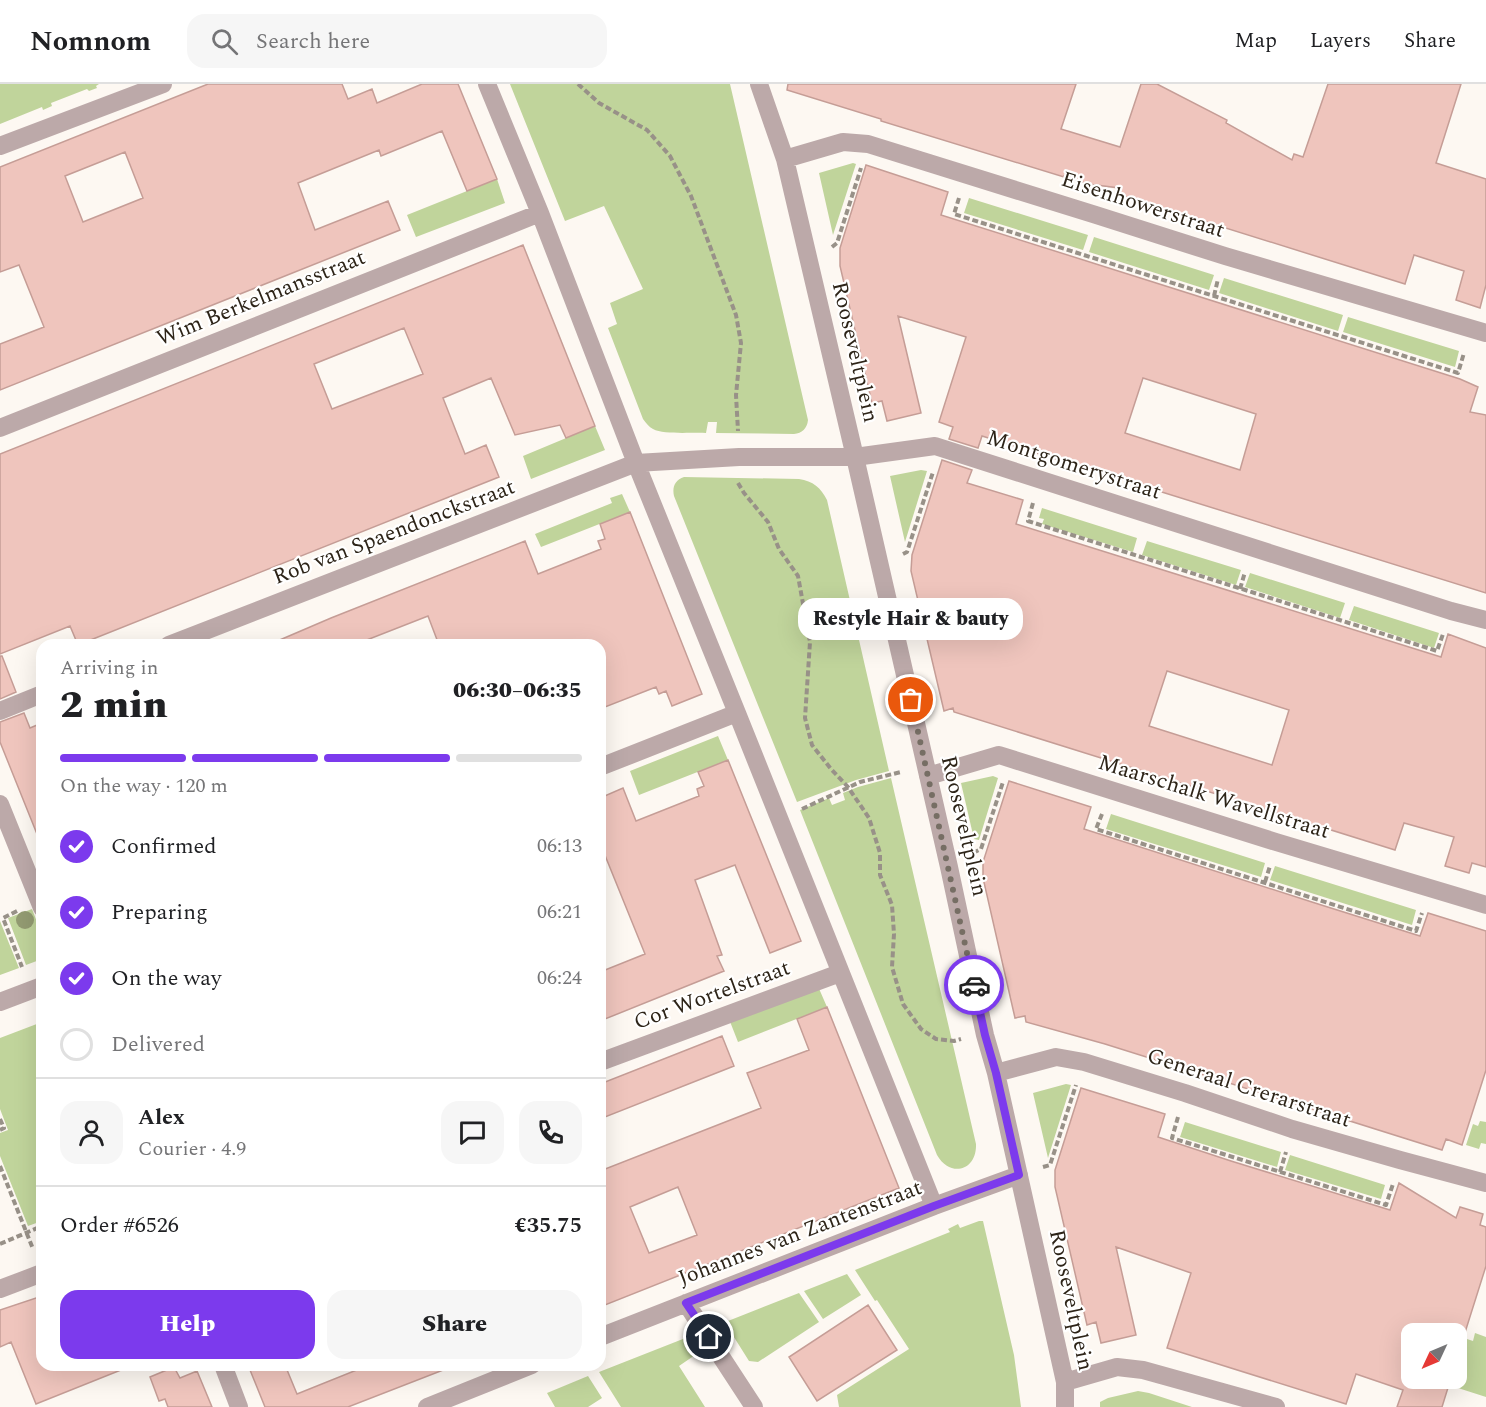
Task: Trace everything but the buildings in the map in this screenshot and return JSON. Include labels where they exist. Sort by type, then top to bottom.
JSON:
[{"type":"street","points":[[0,146],[163,84]]},
{"type":"street","points":[[487,84],[540,213],[636,464],[934,1206]]},
{"type":"street","name":"Rooseveltplein","points":[[759,84],[785,159],[855,457],[1065,1382],[1065,1407]]},
{"type":"street","name":"Eisenhowerstraat","points":[[785,159],[843,142],[868,144],[1225,256],[1479,331]]},
{"type":"street","name":"Wim Berkelmansstraat","points":[[0,428],[540,213]]},
{"type":"street","name":"Montgomerystraat","points":[[636,464],[739,458],[855,457],[935,446],[1451,611],[1486,620]]},
{"type":"street","name":"Rob van Spaendonckstraat","points":[[184,639],[636,464]]},
{"type":"street","points":[[0,711],[36,696]]},
{"type":"street","points":[[606,765],[737,713]]},
{"type":"street","name":"Maarschalk Wavellstraat","points":[[927,771],[999,755],[1486,905]]},
{"type":"street","points":[[0,804],[36,895]]},
{"type":"street","name":"Cor Wortelstraat","points":[[606,1060],[840,973]]},
{"type":"street","points":[[0,1002],[36,988]]},
{"type":"street","name":"Generaal Crerarstraat","points":[[996,1073],[1056,1057],[1084,1062],[1292,1129],[1486,1183]]},
{"type":"street","name":"Johannes van Zantenstraat","points":[[606,1335],[1019,1175]]},
{"type":"street","points":[[0,1289],[36,1275]]},
{"type":"street","points":[[686,1303],[754,1407]]},
{"type":"street","points":[[1065,1382],[1117,1367],[1143,1370],[1276,1407]]},
{"type":"street","points":[[225,1371],[239,1407]]},
{"type":"street","points":[[427,1407],[516,1371]]},
{"type":"path","points":[[578,84],[599,103],[647,130],[670,156],[691,196],[736,315],[741,343],[736,394],[738,483],[768,522],[779,549],[798,576],[810,642],[805,718],[812,744],[848,787],[869,818],[880,853],[880,875],[892,905],[894,934],[892,967],[903,1004],[921,1029],[936,1039],[954,1041],[985,1035]]},
{"type":"path","points":[[810,266],[837,243],[868,144]]},
{"type":"path","points":[[965,174],[954,214],[1458,373],[1479,331]]},
{"type":"path","points":[[881,570],[907,552],[941,448]]},
{"type":"path","points":[[1041,480],[1028,521],[1050,529],[1437,651],[1451,611]]},
{"type":"path","points":[[949,867],[981,849],[1013,759]]},
{"type":"path","points":[[779,820],[860,782],[927,771]]},
{"type":"path","points":[[1110,790],[1096,830],[1416,931],[1430,887]]},
{"type":"path","points":[[36,906],[3,918],[22,967],[36,984]]},
{"type":"path","points":[[1019,1175],[1050,1165],[1084,1062]]},
{"type":"path","points":[[1185,1093],[1172,1138],[1280,1172],[1386,1205],[1400,1160]]},
{"type":"path","points":[[0,1119],[4,1128],[0,1130]]},
{"type":"path","points":[[0,1166],[34,1253]]},
{"type":"path","points":[[0,1244],[36,1229]]},
{"type":"green space","points":[[0,84],[99,84],[97,88],[89,91],[87,89],[51,103],[52,106],[43,110],[42,107],[0,124]]},
{"type":"green space","points":[[510,84],[730,84],[808,420],[804,430],[794,434],[716,433],[717,422],[708,422],[706,433],[671,433],[658,431],[646,423],[608,328],[617,324],[610,303],[643,289],[604,206],[565,221]]},
{"type":"green space","points":[[856,164],[833,235],[819,173]]},
{"type":"green space","points":[[497,179],[505,203],[416,237],[407,215]]},
{"type":"green space","points":[[969,198],[1088,235],[1083,250],[964,213]]},
{"type":"green space","points":[[1094,237],[1214,275],[1209,290],[1089,252]]},
{"type":"green space","points":[[1224,278],[1343,315],[1338,331],[1219,293]]},
{"type":"green space","points":[[1348,317],[1459,351],[1455,367],[1343,332]]},
{"type":"green space","points":[[595,426],[605,450],[531,479],[523,456]]},
{"type":"green space","points":[[927,471],[905,542],[890,476]]},
{"type":"green space","points":[[684,477],[799,479],[812,483],[822,492],[827,500],[889,771],[856,780],[797,802],[674,496],[675,484]]},
{"type":"green space","points":[[622,494],[630,512],[541,547],[535,534],[612,503],[610,498]]},
{"type":"green space","points":[[1042,508],[1137,538],[1133,552],[1042,524],[1044,519],[1039,518]]},
{"type":"green space","points":[[1147,541],[1241,570],[1236,585],[1142,555]]},
{"type":"green space","points":[[1250,573],[1345,603],[1340,618],[1245,587]]},
{"type":"green space","points":[[1354,606],[1439,633],[1434,648],[1349,620]]},
{"type":"green space","points":[[718,736],[728,760],[639,795],[630,771]]},
{"type":"green space","points":[[993,776],[998,778],[979,840],[974,839],[961,783]]},
{"type":"green space","points":[[891,778],[976,1144],[972,1160],[962,1168],[949,1167],[937,1155],[800,810],[829,798],[832,805],[845,800],[843,793]]},
{"type":"green space","points":[[1111,814],[1265,863],[1261,877],[1106,829]]},
{"type":"green space","points":[[1275,866],[1416,910],[1412,925],[1270,880]]},
{"type":"green space","points":[[32,909],[36,919],[36,961],[26,965],[8,918]]},
{"type":"green space","points":[[0,921],[19,968],[0,975]]},
{"type":"green space","points":[[817,984],[827,1007],[738,1042],[729,1019]]},
{"type":"green space","points":[[36,1024],[36,1223],[28,1226],[0,1156],[0,1133],[8,1130],[0,1109],[0,1038]]},
{"type":"green space","points":[[1066,1084],[1071,1085],[1048,1158],[1033,1093]]},
{"type":"green space","points":[[1480,1121],[1486,1122],[1486,1144],[1481,1143],[1479,1149],[1466,1145],[1473,1124],[1478,1126]]},
{"type":"green space","points":[[1185,1122],[1281,1152],[1277,1167],[1180,1137]]},
{"type":"green space","points":[[1290,1155],[1385,1185],[1381,1199],[1285,1170]]},
{"type":"green space","points":[[983,1221],[1014,1355],[1021,1407],[839,1407],[837,1395],[909,1349],[855,1270],[950,1232],[948,1229],[958,1224],[960,1228]]},
{"type":"green space","points":[[847,1274],[861,1295],[823,1319],[804,1291]]},
{"type":"green space","points":[[799,1293],[819,1322],[758,1362],[749,1361],[727,1326],[728,1321]]},
{"type":"green space","points":[[1475,1333],[1486,1337],[1486,1397],[1461,1389],[1467,1389],[1467,1339],[1473,1341]]},
{"type":"green space","points":[[688,1337],[698,1353],[679,1366],[705,1407],[621,1407],[599,1372]]},
{"type":"green space","points":[[588,1376],[602,1398],[588,1407],[555,1407],[547,1393]]},
{"type":"green space","points":[[1138,1391],[1192,1407],[1100,1407],[1100,1402],[1108,1398]]},
{"type":"way so far","points":[[911,700],[974,985]]},
{"type":"place","name":"Restyle Hair & bauty","points":[[911,700]]},
{"type":"route","points":[[709,1337],[686,1303],[1019,1175],[974,985]]}]
